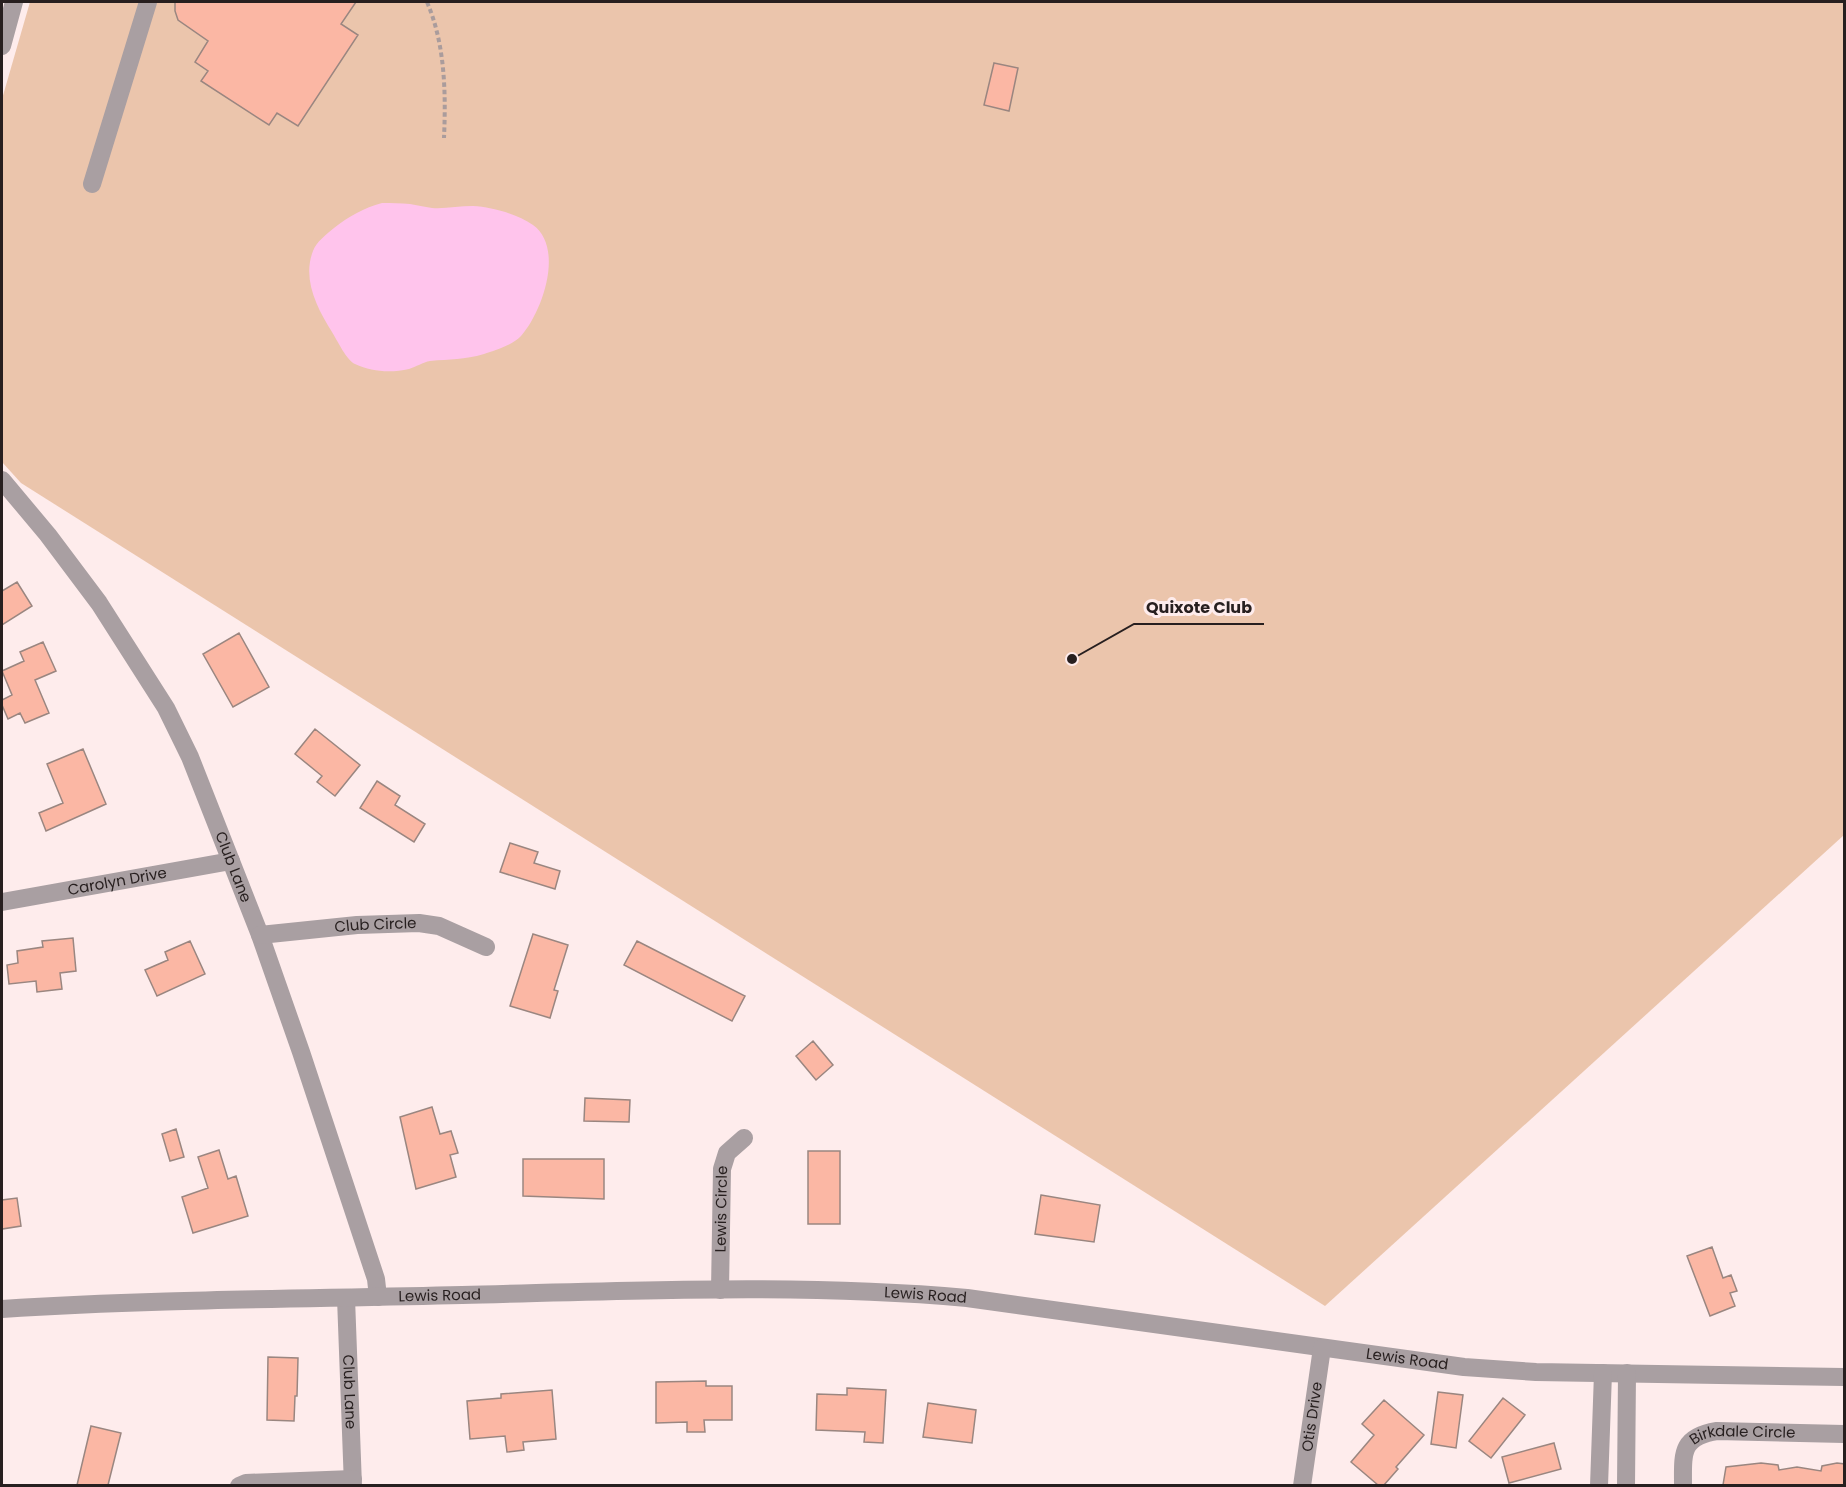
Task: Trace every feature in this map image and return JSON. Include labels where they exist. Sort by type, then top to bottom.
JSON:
[{"type":"street","points":[[2,46],[14,2]]},
{"type":"street","points":[[92,184],[148,2]]},
{"type":"street","name":"Club Lane","points":[[2,480],[48,535],[99,603],[166,708],[190,757],[260,935],[301,1052],[376,1279],[378,1297]]},
{"type":"street","name":"Carolyn Drive","points":[[2,902],[231,861]]},
{"type":"street","name":"Club Circle","points":[[260,935],[357,925],[419,923],[439,926],[486,946]]},
{"type":"street","name":"Lewis Circle","points":[[720,1290],[722,1169],[727,1153],[744,1138]]},
{"type":"street","name":"Lewis Road","points":[[2,1309],[145,1301],[720,1290],[841,1290],[967,1298],[1464,1367],[1536,1372],[1845,1377]]},
{"type":"street","name":"Club Lane","points":[[346,1298],[353,1482]]},
{"type":"street","name":"Otis Drive","points":[[1302,1485],[1322,1348]]},
{"type":"street","points":[[1599,1485],[1603,1373]]},
{"type":"street","points":[[1626,1485],[1627,1373]]},
{"type":"street","name":"Birkdale Circle","points":[[1683,1485],[1683,1461],[1686,1448],[1692,1440],[1702,1434],[1717,1431],[1845,1434]]},
{"type":"street","points":[[239,1485],[353,1482]]},
{"type":"path","points":[[427,2],[439,42],[445,103],[444,138]]},
{"type":"shaded area","points":[[30,2],[1844,2],[1844,835],[1325,1306],[21,483],[2,462],[2,99]]},
{"type":"shaded area","points":[[382,203],[429,208],[480,207],[512,214],[533,225],[543,235],[548,249],[549,264],[542,297],[529,326],[521,336],[509,345],[484,354],[425,362],[409,369],[375,370],[352,362],[342,350],[316,303],[310,283],[310,262],[317,244],[334,228],[357,213]]},
{"type":"building","points":[[175,2],[356,2],[341,24],[358,35],[298,126],[277,113],[269,125],[201,81],[208,71],[195,62],[208,41],[178,20]]},
{"type":"building","points":[[994,63],[1018,68],[1009,111],[984,105]]},
{"type":"building","points":[[17,582],[32,606],[2,625],[2,591]]},
{"type":"building","points":[[239,633],[269,687],[233,707],[203,654]]},
{"type":"building","points":[[43,642],[56,671],[35,680],[49,713],[25,723],[20,713],[8,719],[2,700],[12,695],[2,671],[24,661],[20,652]]},
{"type":"building","points":[[315,729],[360,765],[335,796],[317,782],[322,776],[295,754]]},
{"type":"building","points":[[83,749],[106,804],[46,831],[39,813],[63,803],[47,764]]},
{"type":"building","points":[[377,781],[400,796],[395,805],[425,824],[414,842],[360,808]]},
{"type":"building","points":[[510,843],[538,852],[534,863],[560,871],[555,889],[500,872]]},
{"type":"building","points":[[533,934],[568,945],[554,990],[558,991],[550,1018],[510,1006]]},
{"type":"building","points":[[73,938],[76,971],[60,973],[62,989],[37,992],[36,981],[9,984],[7,965],[18,963],[17,951],[43,947],[42,941]]},
{"type":"building","points":[[190,941],[205,974],[157,996],[145,970],[168,960],[165,952]]},
{"type":"building","points":[[637,941],[745,996],[732,1021],[624,965]]},
{"type":"building","points":[[813,1041],[833,1065],[816,1080],[796,1056]]},
{"type":"building","points":[[585,1098],[630,1100],[629,1122],[584,1121]]},
{"type":"building","points":[[432,1107],[440,1134],[451,1131],[458,1153],[450,1155],[456,1177],[416,1189],[400,1117]]},
{"type":"building","points":[[176,1129],[184,1157],[170,1161],[162,1134]]},
{"type":"building","points":[[219,1150],[228,1179],[236,1176],[248,1216],[193,1233],[182,1197],[208,1188],[198,1157]]},
{"type":"building","points":[[808,1151],[840,1151],[840,1224],[808,1224]]},
{"type":"building","points":[[523,1159],[604,1159],[604,1199],[523,1196]]},
{"type":"building","points":[[1041,1195],[1100,1205],[1094,1242],[1035,1234]]},
{"type":"building","points":[[17,1198],[21,1226],[2,1229],[2,1200]]},
{"type":"building","points":[[1712,1247],[1723,1278],[1731,1275],[1737,1291],[1730,1293],[1735,1306],[1710,1316],[1687,1256]]},
{"type":"building","points":[[268,1357],[298,1358],[294,1421],[267,1420]]},
{"type":"building","points":[[706,1381],[706,1386],[732,1386],[732,1420],[704,1420],[705,1432],[687,1432],[687,1422],[656,1423],[656,1382]]},
{"type":"building","points":[[847,1388],[886,1390],[883,1443],[864,1442],[865,1432],[816,1430],[817,1394],[847,1395]]},
{"type":"building","points":[[552,1390],[556,1439],[523,1442],[524,1450],[507,1452],[505,1436],[470,1439],[467,1401],[501,1398],[501,1394]]},
{"type":"building","points":[[1438,1392],[1463,1395],[1456,1448],[1431,1444]]},
{"type":"building","points":[[1503,1398],[1525,1415],[1491,1458],[1469,1441]]},
{"type":"building","points":[[1384,1400],[1424,1435],[1396,1467],[1398,1469],[1384,1485],[1378,1485],[1351,1462],[1374,1435],[1362,1424]]},
{"type":"building","points":[[928,1403],[976,1410],[972,1443],[923,1437]]},
{"type":"building","points":[[91,1426],[121,1433],[108,1485],[77,1485]]},
{"type":"building","points":[[1554,1443],[1561,1469],[1509,1483],[1502,1457]]},
{"type":"building","points":[[1761,1463],[1778,1465],[1779,1470],[1797,1467],[1821,1471],[1822,1466],[1845,1464],[1845,1485],[1723,1485],[1726,1467]]},
{"type":"place","name":"Quixote Club","points":[[1072,659]]}]
